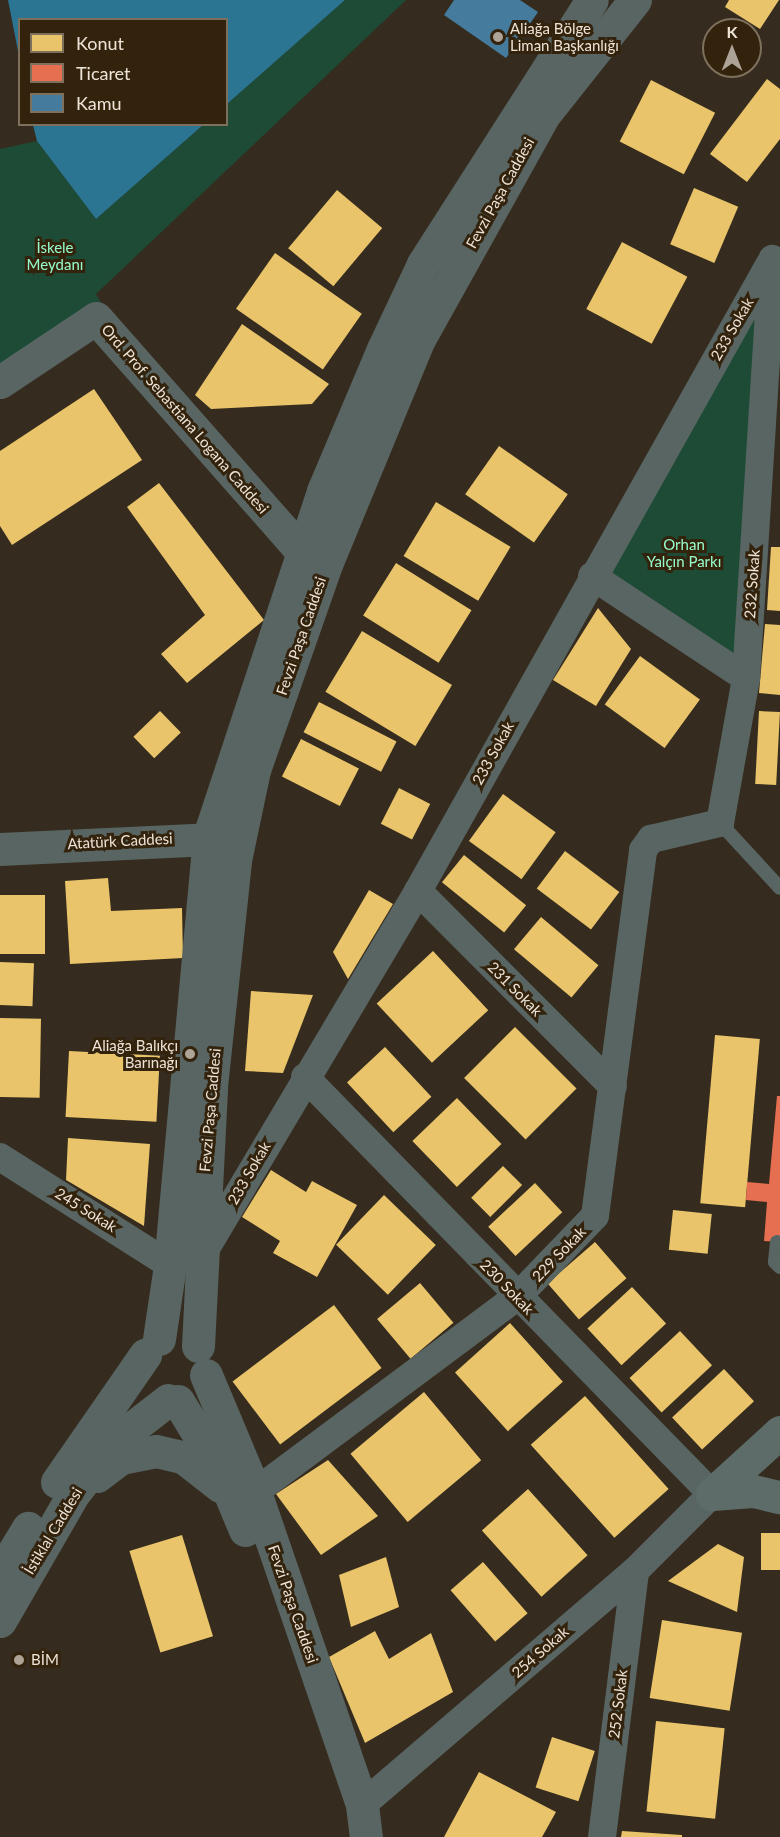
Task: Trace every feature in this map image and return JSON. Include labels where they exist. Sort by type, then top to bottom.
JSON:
[{"type":"highway","points":[[712,1494],[780,1432]]},
{"type":"highway","points":[[712,1494],[780,1461]]},
{"type":"highway","points":[[712,1494],[753,1491],[780,1497]]},
{"type":"street","name":"Fevzi Paşa Caddesi","points":[[366,1837],[349,1819],[202,1360],[185,1263],[223,848],[302,552],[378,360],[423,264],[592,0]]},
{"type":"street","name":"Fevzi Paşa Caddesi","points":[[223,848],[254,770],[327,562],[418,341],[543,116],[634,0]]},
{"type":"street","name":"233 Sokak","points":[[185,1263],[305,1077],[418,891],[776,250]]},
{"type":"street","name":"232 Sokak","points":[[720,823],[746,678],[776,250]]},
{"type":"street","name":"Ord. Prof. Sebastiana Logana Caddesi","points":[[0,382],[96,318],[302,552]]},
{"type":"street","points":[[592,576],[746,678]]},
{"type":"street","name":"229 Sokak","points":[[245,1496],[517,1297],[596,1216],[643,850],[651,839],[720,823]]},
{"type":"street","name":"Atatürk Caddesi","points":[[0,849],[223,848]]},
{"type":"street","name":"Atatürk Caddesi","points":[[0,869],[126,859],[223,848]]},
{"type":"street","name":"231 Sokak","points":[[418,891],[613,1088]]},
{"type":"street","name":"230 Sokak","points":[[305,1077],[517,1297],[712,1494]]},
{"type":"street","name":"245 Sokak","points":[[0,1157],[185,1263]]},
{"type":"street","name":"Fevzi Paşa Caddesi","points":[[185,1263],[142,1374],[145,1383],[159,1397],[173,1400],[245,1496]]},
{"type":"street","points":[[152,1347],[179,1336],[202,1360],[196,1392],[173,1400]]},
{"type":"street","name":"İstiklal Caddesi","points":[[0,1574],[51,1492],[152,1347]]},
{"type":"street","name":"İstiklal Caddesi","points":[[0,1621],[74,1493],[115,1441],[173,1400]]},
{"type":"street","points":[[74,1493],[120,1458],[156,1451],[183,1457],[245,1496]]},
{"type":"street","name":"254 Sokak","points":[[349,1819],[635,1571],[712,1494]]},
{"type":"street","name":"252 Sokak","points":[[602,1837],[635,1571]]},
{"type":"lane","points":[[720,823],[780,888]]},
{"type":"lane","points":[[777,1242],[774,1262],[780,1267]]},
{"type":"green space","name":"İskele Meydanı","points":[[345,0],[406,0],[96,294],[105,310],[0,382],[0,149],[37,141],[96,219],[202,126],[228,126],[228,103]]},
{"type":"green space","name":"Orhan Yalçın Parkı","points":[[772,259],[746,678],[592,576]]},
{"type":"water","points":[[8,0],[345,0],[228,103],[228,18],[18,18],[18,51]]},
{"type":"water","points":[[33,126],[202,126],[96,219],[37,141]]},
{"type":"building: Konut","points":[[729,0],[779,0],[762,26],[762,18],[742,18],[725,7]]},
{"type":"building: Konut","points":[[767,79],[780,89],[780,139],[747,182],[710,154]]},
{"type":"building: Konut","points":[[651,80],[715,113],[684,174],[620,141]]},
{"type":"building: Konut","points":[[694,188],[738,207],[714,263],[670,244]]},
{"type":"building: Konut","points":[[337,190],[382,228],[333,286],[288,248]]},
{"type":"building: Konut","points":[[622,242],[687,277],[652,344],[586,309]]},
{"type":"building: Konut","points":[[275,253],[362,314],[323,370],[236,309]]},
{"type":"building: Konut","points":[[242,324],[329,384],[312,404],[211,409],[195,395]]},
{"type":"building: Konut","points":[[94,389],[142,460],[12,545],[0,526],[0,451]]},
{"type":"building: Konut","points":[[499,446],[568,494],[534,543],[465,494]]},
{"type":"building: Konut","points":[[159,483],[264,620],[187,683],[161,654],[205,615],[127,507]]},
{"type":"building: Konut","points":[[436,502],[511,547],[478,601],[404,556]]},
{"type":"building: Konut","points":[[771,547],[780,547],[780,611],[767,610]]},
{"type":"building: Konut","points":[[396,563],[471,610],[439,663],[363,616]]},
{"type":"building: Konut","points":[[598,608],[631,649],[596,706],[553,680]]},
{"type":"building: Konut","points":[[765,624],[780,625],[780,695],[759,693]]},
{"type":"building: Konut","points":[[362,631],[452,685],[415,746],[325,692]]},
{"type":"building: Konut","points":[[640,656],[700,699],[665,748],[605,705]]},
{"type":"building: Konut","points":[[319,702],[397,741],[381,772],[304,732]]},
{"type":"building: Konut","points":[[160,711],[181,733],[154,758],[133,737]]},
{"type":"building: Konut","points":[[759,711],[780,712],[776,785],[755,784]]},
{"type":"building: Konut","points":[[301,739],[359,769],[340,806],[282,776]]},
{"type":"building: Konut","points":[[399,788],[430,804],[412,840],[381,824]]},
{"type":"building: Konut","points":[[503,794],[556,832],[521,879],[469,841]]},
{"type":"building: Konut","points":[[565,851],[619,892],[591,929],[537,889]]},
{"type":"building: Konut","points":[[464,855],[526,905],[504,933],[442,882]]},
{"type":"building: Konut","points":[[108,878],[111,911],[182,908],[183,958],[70,964],[65,881]]},
{"type":"building: Konut","points":[[369,890],[393,904],[348,979],[333,952]]},
{"type":"building: Konut","points":[[0,895],[45,895],[45,954],[0,954]]},
{"type":"building: Konut","points":[[541,917],[598,965],[571,997],[514,949]]},
{"type":"building: Konut","points":[[433,951],[488,1010],[432,1063],[377,1004]]},
{"type":"building: Konut","points":[[0,962],[34,963],[32,1006],[0,1005]]},
{"type":"building: Konut","points":[[251,991],[313,995],[283,1073],[245,1071]]},
{"type":"building: Konut","points":[[0,1018],[41,1019],[40,1098],[0,1097]]},
{"type":"building: Konut","points":[[515,1027],[577,1089],[526,1139],[464,1078]]},
{"type":"building: Konut","points":[[715,1035],[760,1039],[745,1207],[700,1203]]},
{"type":"building: Konut","points":[[385,1047],[431,1097],[393,1132],[347,1082]]},
{"type":"building: Konut","points":[[69,1051],[160,1056],[156,1122],[66,1117]]},
{"type":"building: Konut","points":[[457,1098],[501,1144],[457,1187],[412,1141]]},
{"type":"building: Konut","points":[[68,1138],[150,1144],[144,1226],[66,1180]]},
{"type":"building: Konut","points":[[503,1166],[522,1185],[490,1217],[471,1198]]},
{"type":"building: Konut","points":[[271,1170],[306,1192],[312,1181],[357,1205],[317,1277],[273,1253],[280,1241],[242,1217]]},
{"type":"building: Konut","points":[[535,1183],[562,1212],[515,1256],[488,1227]]},
{"type":"building: Konut","points":[[384,1195],[436,1245],[388,1295],[336,1245]]},
{"type":"building: Konut","points":[[673,1210],[712,1214],[708,1254],[669,1250]]},
{"type":"building: Konut","points":[[595,1242],[626,1278],[579,1320],[547,1283]]},
{"type":"building: Konut","points":[[420,1283],[453,1323],[411,1359],[377,1319]]},
{"type":"building: Konut","points":[[632,1287],[666,1324],[621,1365],[587,1329]]},
{"type":"building: Konut","points":[[334,1305],[382,1368],[280,1445],[233,1381]]},
{"type":"building: Konut","points":[[510,1323],[563,1382],[508,1431],[455,1373]]},
{"type":"building: Konut","points":[[680,1331],[712,1365],[662,1412],[630,1378]]},
{"type":"building: Konut","points":[[724,1369],[754,1401],[702,1450],[672,1417]]},
{"type":"building: Konut","points":[[424,1392],[481,1460],[408,1522],[350,1454]]},
{"type":"building: Konut","points":[[585,1396],[669,1489],[614,1538],[531,1445]]},
{"type":"building: Konut","points":[[328,1460],[378,1516],[321,1555],[276,1494]]},
{"type":"building: Konut","points":[[528,1489],[588,1555],[541,1597],[482,1530]]},
{"type":"building: Konut","points":[[761,1533],[780,1533],[780,1570],[761,1570]]},
{"type":"building: Konut","points":[[182,1535],[213,1636],[160,1652],[129,1551]]},
{"type":"building: Konut","points":[[718,1544],[744,1557],[737,1612],[668,1581]]},
{"type":"building: Konut","points":[[386,1557],[399,1607],[351,1627],[339,1575]]},
{"type":"building: Konut","points":[[483,1562],[528,1613],[495,1642],[451,1590]]},
{"type":"building: Konut","points":[[662,1620],[742,1633],[730,1711],[650,1698]]},
{"type":"building: Konut","points":[[375,1631],[389,1659],[431,1633],[453,1692],[365,1743],[329,1657]]},
{"type":"building: Konut","points":[[656,1721],[725,1728],[715,1819],[646,1812]]},
{"type":"building: Konut","points":[[552,1737],[595,1751],[578,1801],[536,1787]]},
{"type":"building: Konut","points":[[479,1772],[556,1812],[542,1837],[444,1837]]},
{"type":"building: Konut","points":[[622,1831],[682,1835],[682,1837],[621,1837]]},
{"type":"building: Ticaret","points":[[777,1096],[780,1096],[780,1242],[764,1241],[767,1202],[746,1200],[747,1182],[769,1184]]},
{"type":"building: Kamu","name":"Aliağa Bölge Liman Başkanlığı","points":[[454,0],[520,0],[538,12],[506,58],[444,15]]},
{"type":"place","name":"Aliağa Bölge Liman Başkanlığı","points":[[498,37]]},
{"type":"place","name":"Aliağa Balıkçı Barınağı","points":[[190,1054]]},
{"type":"place","name":"BİM","points":[[19,1660]]}]
